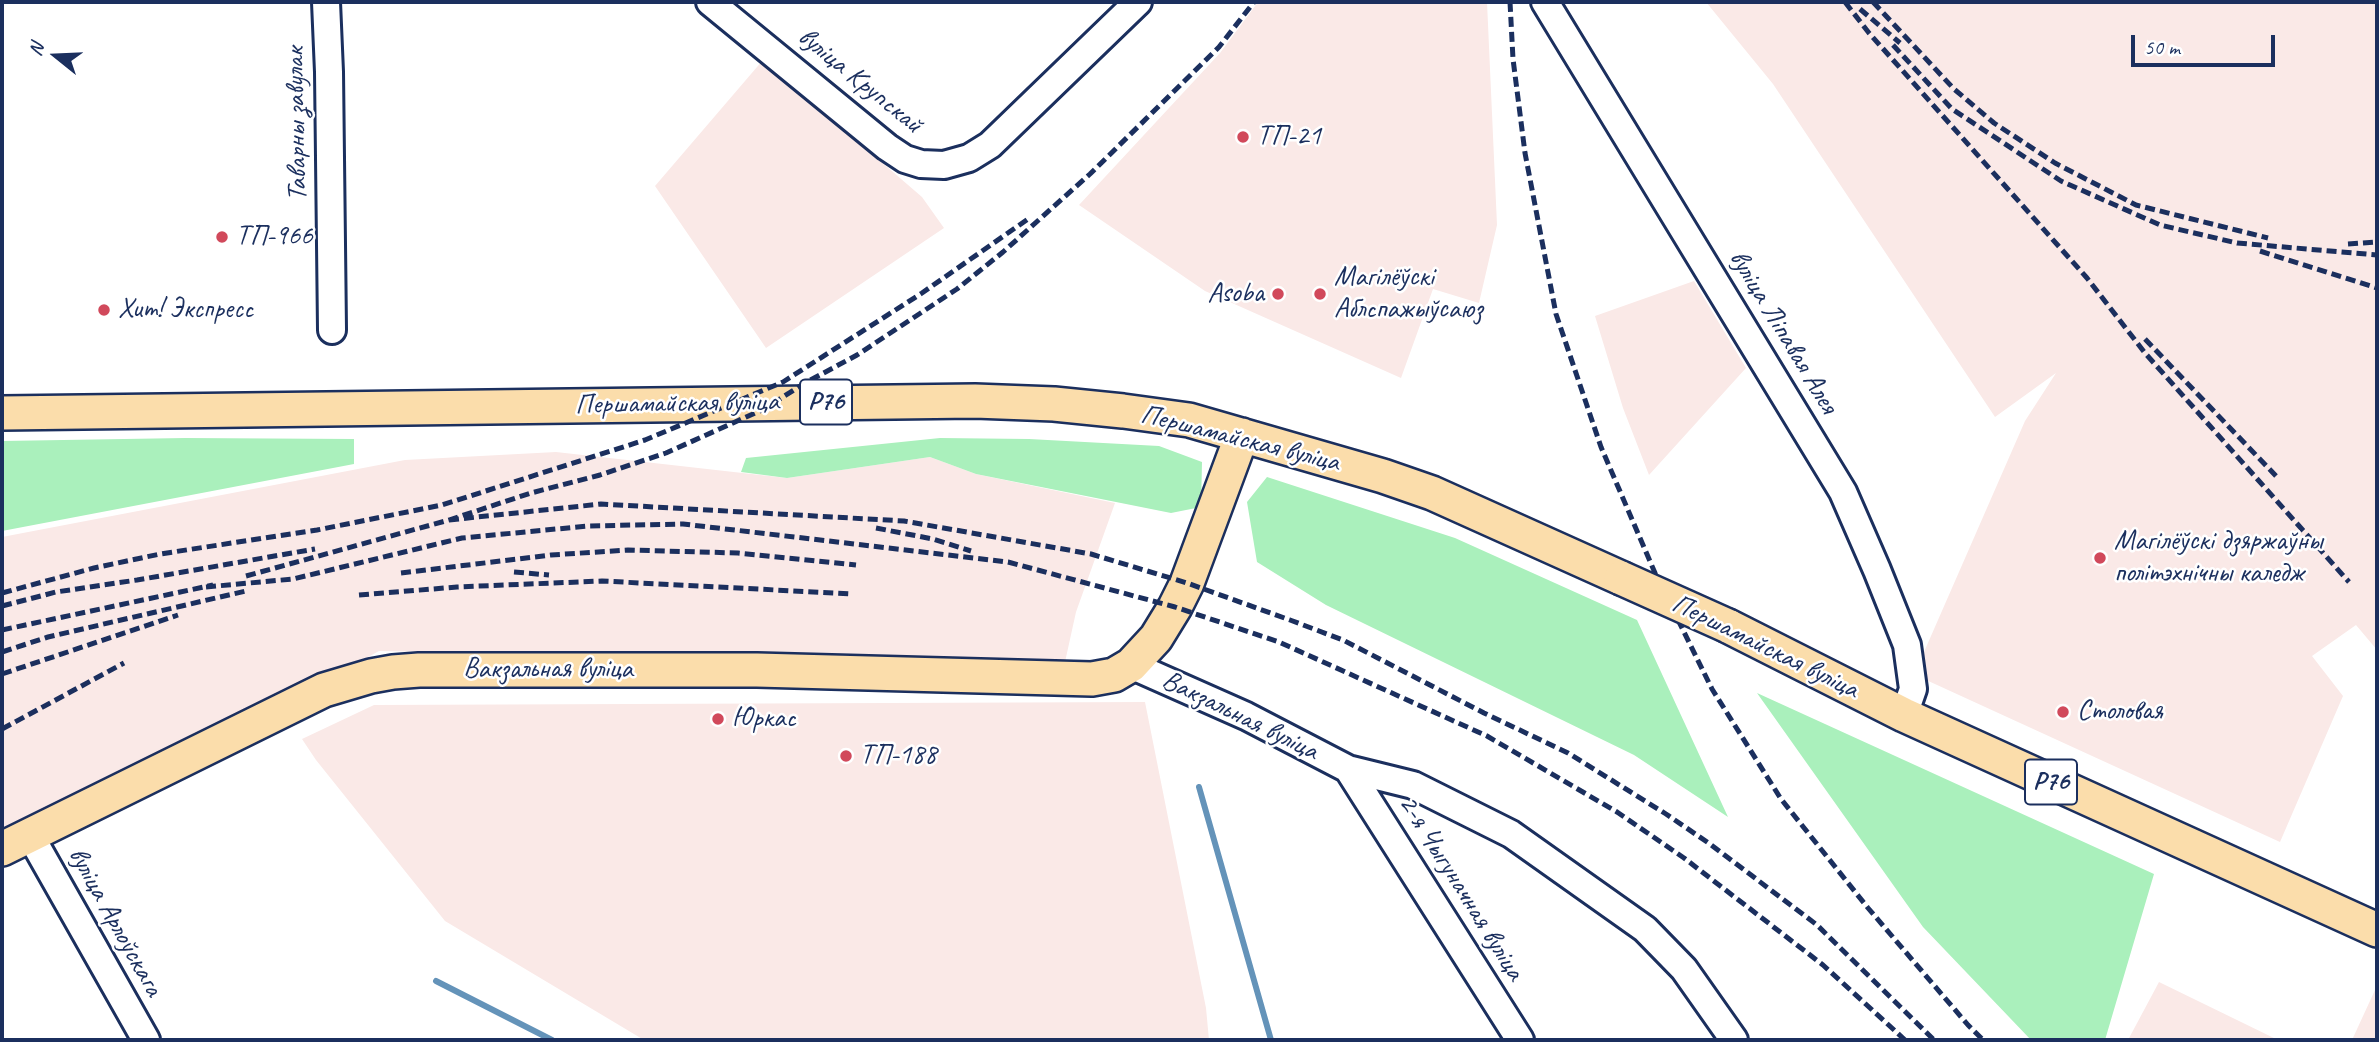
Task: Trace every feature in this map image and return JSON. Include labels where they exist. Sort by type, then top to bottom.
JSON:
[{"type":"main road","name":"Першамайская вуліца","points":[[2,413],[975,401],[1054,404],[1189,420],[1383,475],[1432,493],[1728,626],[1904,715],[2377,930]]},
{"type":"main road","name":"Вакзальная вуліца","points":[[16,842],[324,690],[393,672],[757,670],[1092,679],[1114,675],[1131,665],[1156,638],[1187,583],[1242,435]]},
{"type":"street","name":"Таварны завулак","points":[[326,2],[332,330]]},
{"type":"street","name":"вуліца Крупскай","points":[[710,2],[887,148],[905,159],[921,164],[944,165],[969,158],[990,145],[1138,2]]},
{"type":"street","name":"вуліца Ліпавая Алея","points":[[1545,2],[1843,492],[1907,645],[1913,689],[1904,715]]},
{"type":"street","name":"Вакзальная вуліца","points":[[1131,665],[1246,716],[1348,769],[1413,785],[1511,834],[1645,929],[1684,969],[1734,1040]]},
{"type":"street","name":"2-я Чыгуначная вуліца","points":[[1348,769],[1520,1040]]},
{"type":"street","name":"вуліца Арлоўскага","points":[[16,842],[146,1040]]},
{"type":"shaded area","points":[[1258,2],[1487,2],[1497,225],[1479,303],[1433,289],[1401,378],[1205,291],[1079,205],[1220,53]]},
{"type":"shaded area","points":[[1706,2],[2377,2],[2377,650],[2356,625],[2312,656],[2343,696],[2280,842],[1924,679],[1924,652],[2025,421],[2056,373],[1995,417],[1773,84]]},
{"type":"shaded area","points":[[763,60],[922,197],[944,228],[766,348],[655,186]]},
{"type":"shaded area","points":[[1694,281],[1746,368],[1649,475],[1623,408],[1595,316]]},
{"type":"shaded area","points":[[556,452],[787,478],[930,457],[976,474],[1115,503],[1076,612],[1065,662],[379,651],[2,857],[2,537],[405,460]]},
{"type":"shaded area","points":[[1145,702],[1206,1008],[1209,1040],[644,1040],[445,921],[302,739],[374,705]]},
{"type":"shaded area","points":[[2159,982],[2278,1040],[2128,1040]]},
{"type":"shaded area","points":[[2375,990],[2377,1040],[2352,1040]]},
{"type":"green space","points":[[940,438],[1029,439],[1159,446],[1202,462],[1201,507],[1171,513],[976,474],[930,457],[787,478],[741,472],[746,458]]},
{"type":"green space","points":[[354,439],[354,464],[2,531],[2,441]]},
{"type":"green space","points":[[1267,477],[1455,538],[1637,620],[1728,817],[1634,755],[1326,605],[1257,562],[1247,502]]},
{"type":"green space","points":[[1757,693],[2154,874],[2105,1040],[2031,1040],[1923,927]]},
{"type":"waterway","points":[[1199,787],[1271,1040]]},
{"type":"waterway","points":[[436,981],[552,1040]]},
{"type":"railway","points":[[246,576],[600,475],[666,453],[764,409],[857,355],[957,289],[1003,252],[1090,174],[1219,47],[1254,2]]},
{"type":"railway","points":[[1510,2],[1513,59],[1525,153],[1556,314],[1601,447],[1655,573],[1712,689],[1781,799],[1868,908],[1983,1040]]},
{"type":"railway","points":[[1845,2],[1869,33],[2087,278],[2145,353],[2349,582]]},
{"type":"railway","points":[[1873,2],[1954,89],[1994,123],[2055,163],[2136,205],[2268,238]]},
{"type":"railway","points":[[1860,9],[1900,43]]},
{"type":"railway","points":[[1893,45],[1952,109],[2061,181],[2160,225],[2237,243],[2377,255]]},
{"type":"railway","points":[[2,593],[94,568],[160,554],[317,530],[442,505],[645,440],[783,382],[922,293],[1028,219]]},
{"type":"railway","points":[[2348,244],[2377,242]]},
{"type":"railway","points":[[2260,251],[2377,288]]},
{"type":"railway","points":[[2145,339],[2276,476]]},
{"type":"railway","points":[[449,520],[601,504],[904,521],[1091,554],[1187,583],[1343,640],[1568,753],[1710,844],[1817,925],[1934,1040]]},
{"type":"railway","points":[[206,587],[293,579],[462,538],[588,526],[683,524],[1008,562],[1175,607],[1279,642],[1487,736],[1617,812],[1684,858],[1823,965],[1905,1040]]},
{"type":"railway","points":[[876,528],[933,539],[971,551]]},
{"type":"railway","points":[[2,606],[56,592],[315,549]]},
{"type":"railway","points":[[401,573],[551,555],[628,550],[738,553],[856,565]]},
{"type":"railway","points":[[514,572],[549,575]]},
{"type":"railway","points":[[359,595],[457,587],[602,581],[853,594]]},
{"type":"railway","points":[[2,630],[213,585]]},
{"type":"railway","points":[[2,652],[48,637],[246,591]]},
{"type":"railway","points":[[2,674],[178,615]]},
{"type":"railway","points":[[2,729],[124,663]]},
{"type":"place","name":"ТП-21","points":[[1243,137]]},
{"type":"place","name":"ТП-966","points":[[222,237]]},
{"type":"place","name":"Asoba","points":[[1278,294]]},
{"type":"place","name":"Магілёўскі Аблспажыўсаюз","points":[[1320,294]]},
{"type":"place","name":"Хит! Экспресс","points":[[104,310]]},
{"type":"place","name":"Магілёўскі дзяржаўны політэхнічны каледж","points":[[2100,558]]},
{"type":"place","name":"Столовая","points":[[2063,712]]},
{"type":"place","name":"Юркас","points":[[718,719]]},
{"type":"place","name":"ТП-188","points":[[846,756]]}]
